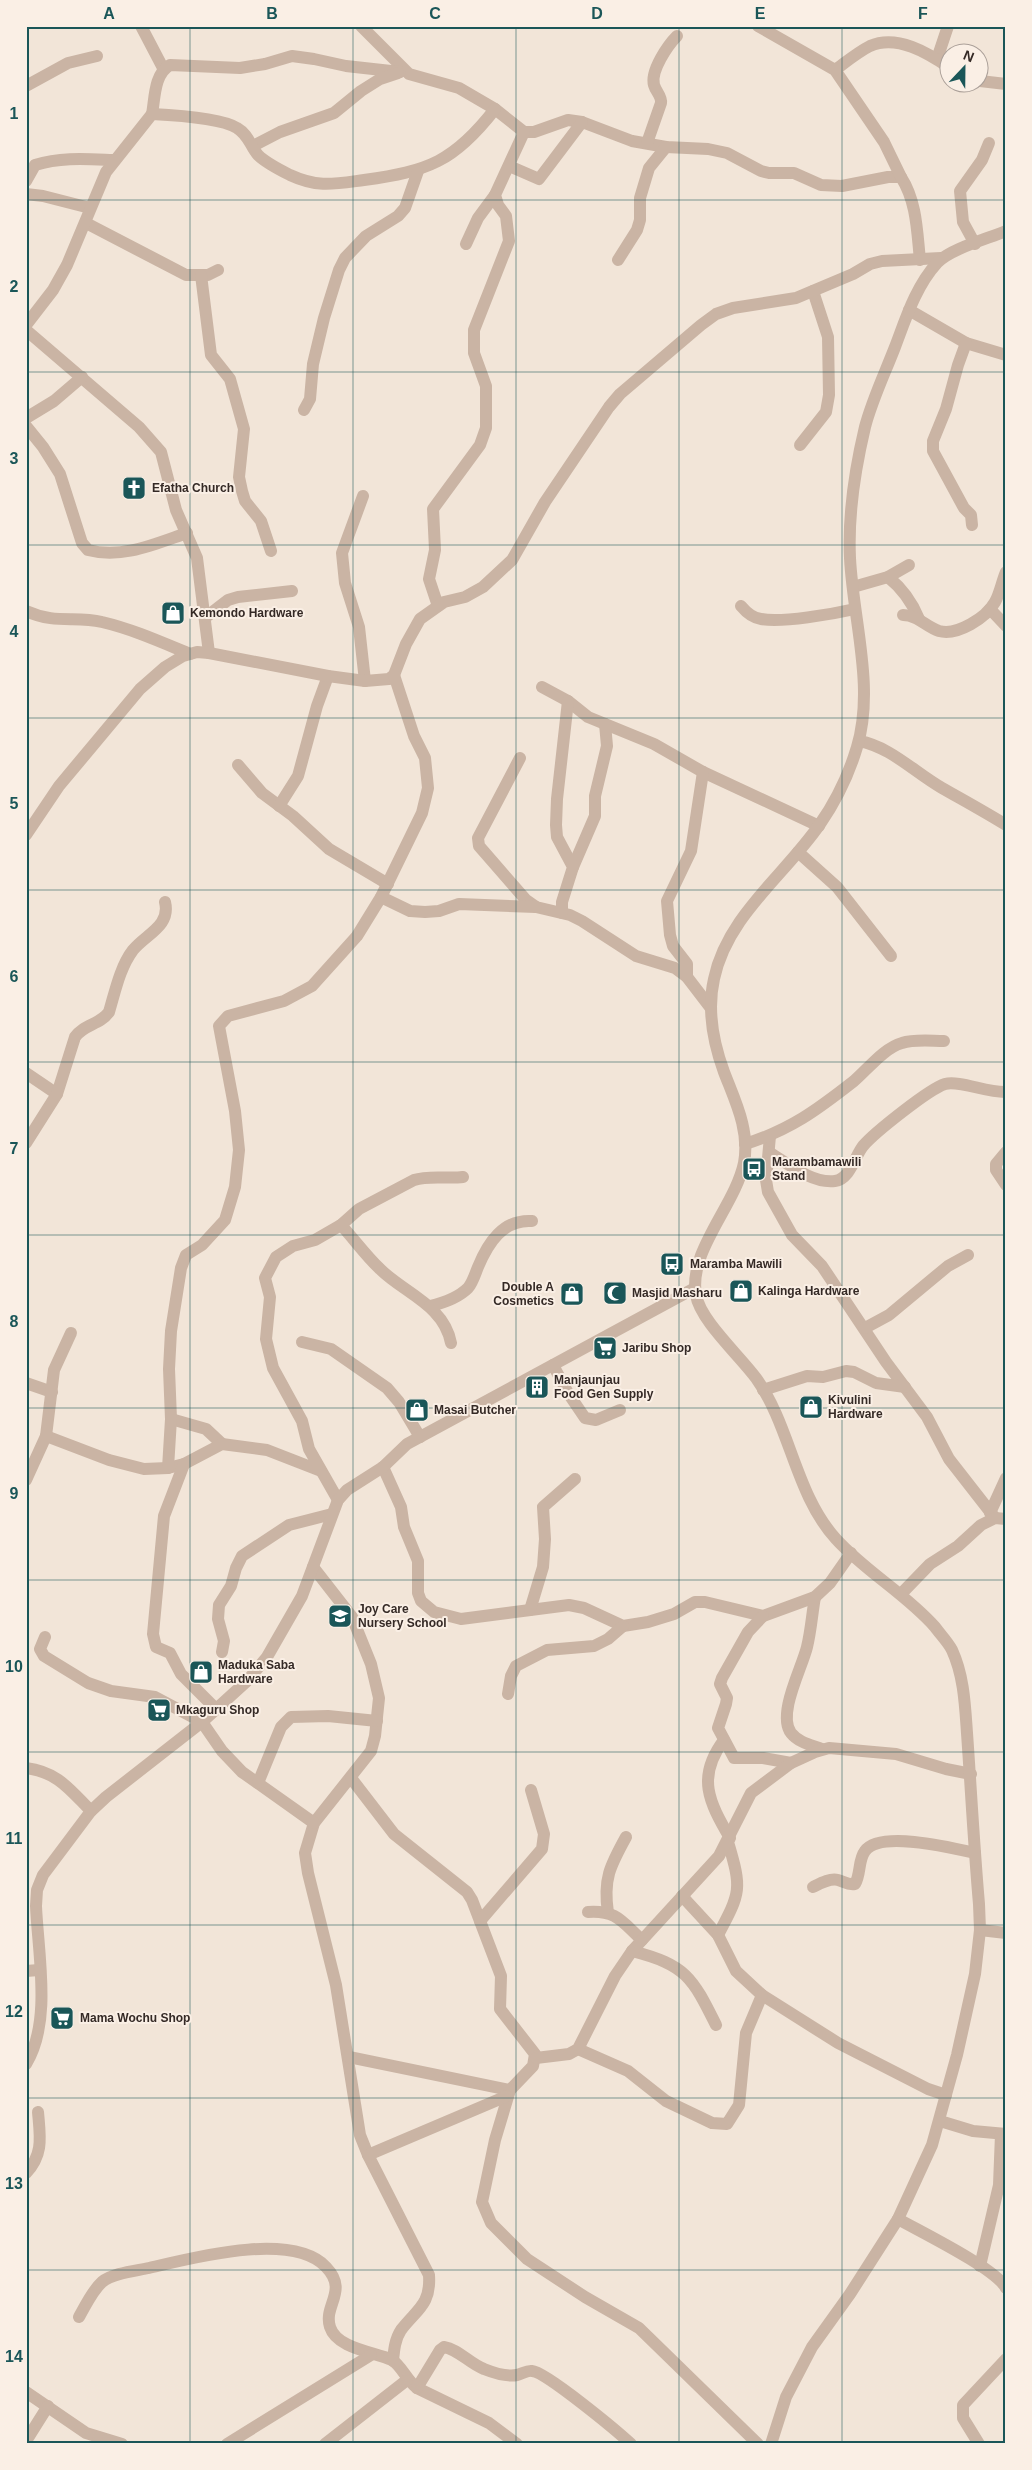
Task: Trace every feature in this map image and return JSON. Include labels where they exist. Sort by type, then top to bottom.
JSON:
[{"type":"street","points":[[140,26],[163,68]]},
{"type":"street","points":[[361,26],[403,72]]},
{"type":"street","points":[[758,26],[834,70],[884,142],[907,187],[914,206],[920,260]]},
{"type":"street","points":[[937,59],[948,26]]},
{"type":"street","points":[[647,143],[662,98],[655,87],[654,76],[668,44],[677,36]]},
{"type":"street","points":[[834,70],[871,46],[893,42],[917,49],[940,61]]},
{"type":"street","points":[[26,86],[68,62],[97,56]]},
{"type":"street","points":[[26,325],[54,290],[113,160],[133,139],[152,114],[158,78],[163,68],[170,65],[240,68],[265,64],[292,56],[314,58],[346,66],[403,72],[422,79],[459,88],[495,109],[524,132],[534,132],[568,120],[582,122],[632,141],[666,147],[717,151],[740,159],[761,171],[794,174],[821,185],[842,186],[888,177],[901,177]]},
{"type":"street","points":[[253,146],[280,132],[334,112],[360,91],[380,79],[403,72]]},
{"type":"street","points":[[990,82],[1006,84]]},
{"type":"street","points":[[152,114],[216,121],[237,128],[250,139],[258,154],[271,164],[292,176],[323,186],[418,171],[455,152],[475,135],[495,109]]},
{"type":"street","points":[[509,166],[539,179],[582,122]]},
{"type":"street","points":[[466,244],[478,218],[495,195],[524,132]]},
{"type":"street","points":[[975,244],[963,222],[960,191],[982,160],[989,143]]},
{"type":"street","points":[[618,260],[637,230],[640,220],[640,198],[649,168],[666,147]]},
{"type":"street","points":[[26,181],[35,165],[49,161],[79,158],[113,160]]},
{"type":"street","points":[[304,410],[310,399],[313,364],[324,318],[339,270],[345,258],[366,236],[398,216],[405,208],[418,171]]},
{"type":"street","points":[[26,194],[43,196],[90,208]]},
{"type":"street","points":[[438,606],[429,579],[435,550],[433,509],[480,445],[486,428],[486,386],[474,353],[474,330],[509,241],[506,216],[495,195]]},
{"type":"street","points":[[86,223],[177,272],[186,275],[201,275],[218,270]]},
{"type":"street","points":[[26,611],[38,616],[58,620],[100,621],[190,654],[209,653],[328,676],[365,681],[389,679],[394,675],[406,644],[420,619],[438,606],[465,597],[483,587],[512,560],[545,502],[609,407],[620,394],[716,314],[733,308],[796,298],[813,292],[870,264],[882,261],[941,258],[1006,232]]},
{"type":"street","points":[[771,2444],[786,2397],[812,2346],[850,2294],[898,2219],[932,2145],[940,2120],[975,1974],[980,1930],[964,1690],[951,1648],[926,1617],[851,1553],[835,1538],[821,1519],[808,1493],[781,1424],[763,1390],[725,1340],[706,1319],[696,1297],[696,1267],[733,1194],[744,1162],[745,1144],[739,1107],[716,1045],[710,1007],[714,976],[724,950],[742,918],[819,826],[835,800],[859,741],[864,704],[863,677],[850,557],[851,500],[866,424],[909,310],[923,282],[941,258]]},
{"type":"street","points":[[201,275],[211,356],[230,379],[244,429],[240,470],[242,491],[245,500],[261,521],[271,551]]},
{"type":"street","points":[[800,445],[826,412],[830,379],[828,337],[813,292]]},
{"type":"street","points":[[909,310],[966,343],[1006,355]]},
{"type":"street","points":[[26,330],[139,427],[162,452],[176,510],[188,533],[197,558],[206,617],[209,653]]},
{"type":"street","points":[[966,343],[946,409],[936,429],[933,451],[964,508],[971,515],[972,525]]},
{"type":"street","points":[[26,418],[54,401],[82,377]]},
{"type":"street","points":[[26,426],[43,447],[60,474],[82,543],[88,550],[110,553],[136,551],[188,533]]},
{"type":"street","points":[[363,496],[342,553],[345,583],[359,627],[365,681]]},
{"type":"street","points":[[853,587],[888,577],[909,565]]},
{"type":"street","points":[[903,615],[919,619],[936,630],[948,633],[966,626],[990,609],[996,600],[1006,572]]},
{"type":"street","points":[[888,577],[900,586],[914,606],[919,619]]},
{"type":"street","points":[[206,617],[228,600],[292,591]]},
{"type":"street","points":[[741,606],[760,619],[833,614],[855,609]]},
{"type":"street","points":[[990,609],[1006,626]]},
{"type":"street","points":[[26,835],[59,786],[126,705],[164,667],[190,654]]},
{"type":"street","points":[[168,1468],[172,1419],[169,1369],[171,1332],[181,1268],[186,1255],[202,1245],[225,1220],[236,1187],[240,1150],[234,1102],[219,1026],[228,1016],[284,1001],[312,986],[357,936],[388,884],[422,813],[428,788],[425,758],[414,736],[394,675]]},
{"type":"street","points":[[279,806],[298,776],[317,706],[328,676]]},
{"type":"street","points":[[542,686],[568,701],[588,716],[654,744],[703,772],[819,826]]},
{"type":"street","points":[[568,701],[557,799],[556,825],[557,837],[573,867]]},
{"type":"street","points":[[562,913],[562,902],[573,867],[595,816],[595,796],[607,746],[605,724]]},
{"type":"street","points":[[859,741],[874,744],[888,751],[941,788],[1006,825]]},
{"type":"street","points":[[520,758],[478,838],[480,846],[486,854],[520,894],[536,907]]},
{"type":"street","points":[[238,765],[262,793],[329,849],[388,884]]},
{"type":"street","points":[[687,977],[685,960],[671,941],[667,900],[691,851],[703,772]]},
{"type":"street","points":[[798,852],[837,887],[891,956]]},
{"type":"street","points":[[381,897],[410,911],[438,911],[459,904],[536,907],[562,913],[582,921],[636,956],[675,968],[687,977],[710,1007]]},
{"type":"street","points":[[26,1143],[57,1094],[75,1037],[80,1030],[105,1018],[109,1012],[122,970],[132,950],[165,919],[167,911],[165,902]]},
{"type":"street","points":[[745,1144],[770,1136],[812,1113],[892,1048],[902,1043],[944,1041]]},
{"type":"street","points":[[26,1073],[57,1094]]},
{"type":"street","points":[[769,1152],[798,1170],[819,1179],[836,1181],[844,1176],[869,1140],[926,1094],[944,1084],[952,1083],[974,1089],[1006,1092]]},
{"type":"street","points":[[770,1136],[766,1180],[772,1202],[792,1235],[822,1266],[886,1362],[927,1417],[949,1459],[997,1516]]},
{"type":"street","points":[[1006,1152],[996,1164],[996,1170],[1006,1185]]},
{"type":"street","points":[[338,1500],[309,1449],[302,1421],[273,1368],[266,1339],[270,1297],[266,1278],[276,1257],[292,1246],[315,1240],[341,1224],[359,1209],[414,1180],[422,1178],[446,1179],[464,1177]]},
{"type":"street","points":[[430,1306],[461,1294],[470,1286],[480,1262],[498,1232],[524,1220],[532,1220]]},
{"type":"street","points":[[341,1224],[380,1270],[430,1306],[446,1328],[451,1343]]},
{"type":"street","points":[[865,1328],[890,1315],[948,1266],[968,1255]]},
{"type":"street","points":[[26,2064],[37,2042],[41,2024],[36,1906],[37,1890],[43,1875],[91,1811],[106,1797],[202,1722],[247,1681],[267,1657],[302,1596],[338,1500],[347,1490],[383,1467],[407,1444],[695,1288]]},
{"type":"street","points":[[26,1480],[46,1436],[54,1370],[71,1334]]},
{"type":"street","points":[[302,1342],[331,1349],[387,1388],[399,1402],[420,1437]]},
{"type":"street","points":[[554,1365],[568,1393],[585,1418],[596,1420],[620,1410]]},
{"type":"street","points":[[763,1390],[807,1376],[823,1377],[846,1371],[854,1372],[876,1383],[905,1387]]},
{"type":"street","points":[[26,1383],[52,1392]]},
{"type":"street","points":[[172,1419],[206,1428],[222,1444]]},
{"type":"street","points":[[46,1436],[128,1466],[144,1469],[168,1468],[184,1464],[222,1444],[267,1450],[321,1471]]},
{"type":"street","points":[[184,1464],[164,1516],[153,1634],[156,1647],[170,1653],[181,1674],[216,1709]]},
{"type":"street","points":[[383,1467],[401,1508],[404,1526],[418,1561],[418,1593],[421,1601],[434,1612],[461,1619],[577,1606],[623,1626],[648,1622],[674,1614],[695,1602],[763,1616]]},
{"type":"street","points":[[901,1594],[930,1564],[958,1546],[981,1526],[997,1516],[1006,1478]]},
{"type":"street","points":[[530,1610],[543,1566],[545,1540],[543,1508],[575,1479]]},
{"type":"street","points":[[222,1652],[224,1641],[218,1619],[219,1605],[231,1586],[239,1560],[290,1525],[332,1514]]},
{"type":"street","points":[[791,1763],[763,1758],[734,1758],[718,1728],[727,1698],[720,1684],[748,1632],[763,1616],[815,1597],[830,1583],[851,1553]]},
{"type":"street","points":[[313,1567],[352,1617],[376,1679],[379,1698],[371,1751],[314,1823],[305,1853],[308,1873],[336,1985],[360,2135],[368,2155],[429,2275],[430,2287],[427,2298],[421,2309],[401,2330],[397,2338],[392,2361]]},
{"type":"street","points":[[815,1597],[807,1645],[792,1688],[786,1719],[791,1733],[799,1741],[822,1749],[896,1754],[970,1774]]},
{"type":"street","points":[[508,1694],[511,1676],[516,1666],[547,1650],[594,1646],[608,1640],[623,1626]]},
{"type":"street","points":[[45,1638],[40,1649],[44,1656],[84,1681],[111,1691],[155,1697],[202,1722],[222,1751],[242,1772],[314,1823]]},
{"type":"street","points":[[258,1783],[281,1727],[291,1717],[328,1716],[377,1721]]},
{"type":"street","points":[[718,1935],[735,1904],[738,1890],[738,1877],[729,1840],[717,1818],[709,1790],[709,1763],[724,1740]]},
{"type":"street","points":[[536,2058],[569,2054],[578,2049],[615,1976],[632,1951],[719,1856],[729,1840],[751,1793],[791,1763],[822,1749]]},
{"type":"street","points":[[26,1768],[49,1773],[59,1779],[91,1811]]},
{"type":"street","points":[[351,1778],[394,1834],[467,1892],[501,1976],[500,2009],[536,2058]]},
{"type":"street","points":[[480,1922],[542,1849],[544,1834],[531,1790]]},
{"type":"street","points":[[608,1913],[605,1885],[615,1857],[626,1837]]},
{"type":"street","points":[[813,1887],[829,1880],[837,1880],[848,1885],[855,1884],[865,1850],[881,1842],[915,1843],[975,1853]]},
{"type":"street","points":[[682,1896],[718,1935],[736,1971],[762,1995],[838,2043],[928,2089],[946,2095]]},
{"type":"street","points":[[588,1912],[608,1913],[624,1922],[642,1940]]},
{"type":"street","points":[[980,1930],[1006,1933]]},
{"type":"street","points":[[632,1951],[666,1961],[680,1969],[703,1999],[716,2025]]},
{"type":"street","points":[[26,1971],[39,1970]]},
{"type":"street","points":[[578,2049],[628,2071],[666,2101],[712,2123],[727,2124],[739,2104],[746,2033],[762,1995]]},
{"type":"street","points":[[348,2057],[508,2093]]},
{"type":"street","points":[[368,2155],[508,2093],[533,2066],[536,2058]]},
{"type":"street","points":[[508,2093],[482,2202],[491,2223],[526,2259],[585,2297],[639,2328],[758,2444]]},
{"type":"street","points":[[26,2173],[37,2158],[42,2147],[38,2112]]},
{"type":"street","points":[[940,2120],[973,2132],[1003,2134],[999,2185],[980,2266]]},
{"type":"street","points":[[898,2219],[980,2266],[1003,2283],[1006,2288]]},
{"type":"street","points":[[79,2317],[92,2293],[103,2281],[116,2276],[236,2250],[295,2251],[326,2266],[334,2278],[337,2287],[329,2316],[329,2326],[334,2335],[371,2355],[392,2361],[398,2365],[412,2384],[489,2424],[517,2444]]},
{"type":"street","points":[[325,2444],[412,2384],[444,2347],[450,2348],[475,2366],[485,2370],[510,2376],[532,2371],[537,2373],[577,2400],[631,2444]]},
{"type":"street","points":[[227,2444],[371,2355]]},
{"type":"street","points":[[979,2444],[962,2418],[963,2405],[1006,2358]]},
{"type":"street","points":[[26,2392],[48,2406],[84,2438],[122,2444]]},
{"type":"street","points":[[26,2441],[48,2406]]},
{"type":"place","name":"Efatha Church","points":[[134,488]]},
{"type":"place","name":"Kemondo Hardware","points":[[173,613]]},
{"type":"place","name":"Marambamawili Stand","points":[[754,1169]]},
{"type":"place","name":"Maramba Mawili","points":[[672,1264]]},
{"type":"place","name":"Kalinga Hardware","points":[[741,1291]]},
{"type":"place","name":"Masjid Masharu","points":[[615,1293]]},
{"type":"place","name":"Double A Cosmetics","points":[[572,1294]]},
{"type":"place","name":"Jaribu Shop","points":[[605,1348]]},
{"type":"place","name":"Manjaunjau Food Gen Supply","points":[[537,1387]]},
{"type":"place","name":"Kivulini Hardware","points":[[811,1407]]},
{"type":"place","name":"Masai Butcher","points":[[417,1410]]},
{"type":"place","name":"Joy Care Nursery School","points":[[340,1616]]},
{"type":"place","name":"Maduka Saba Hardware","points":[[201,1672]]},
{"type":"place","name":"Mkaguru Shop","points":[[159,1710]]},
{"type":"place","name":"Mama Wochu Shop","points":[[62,2018]]}]
